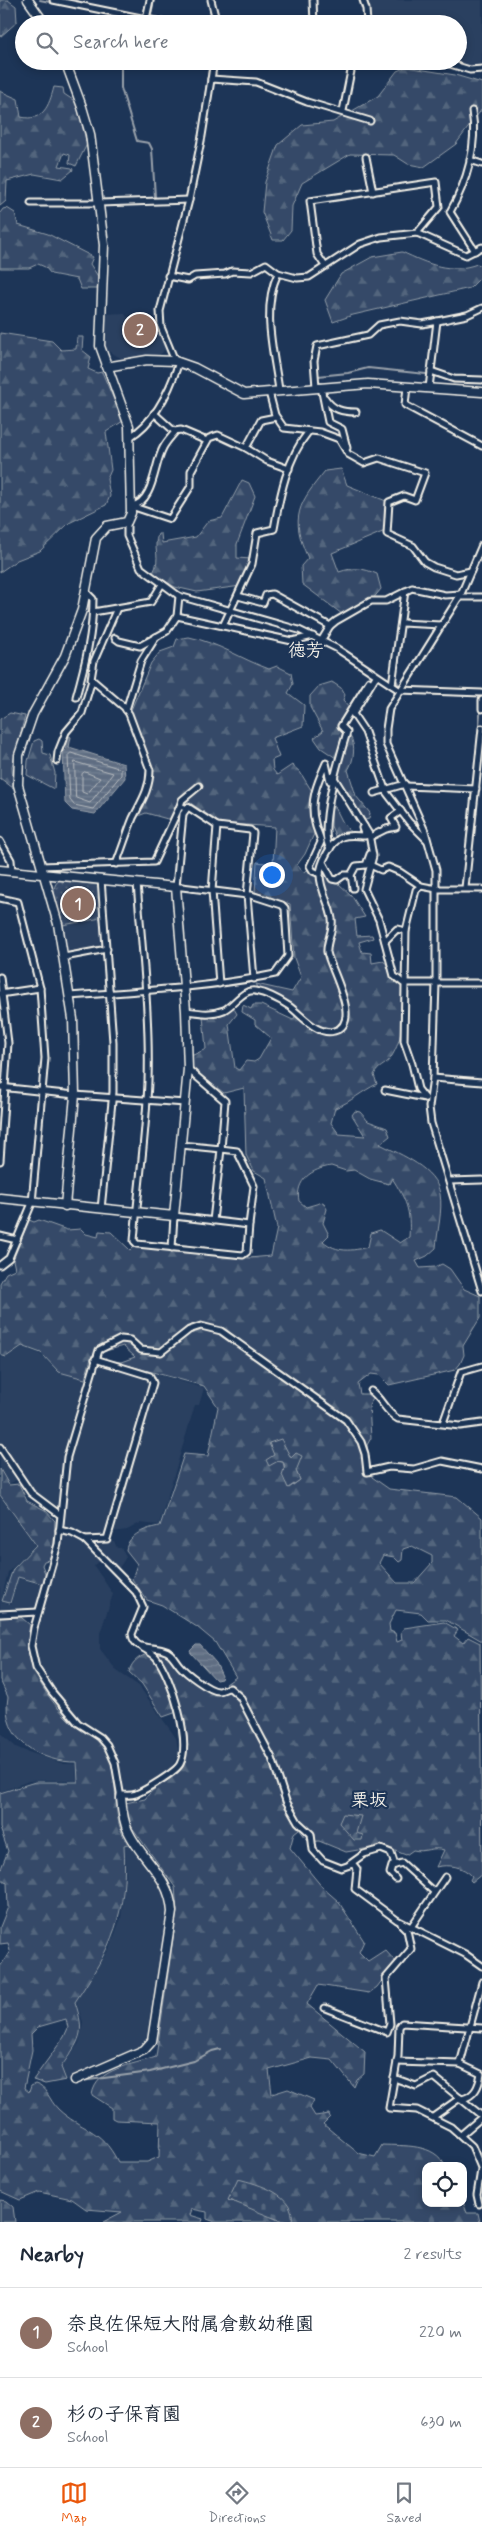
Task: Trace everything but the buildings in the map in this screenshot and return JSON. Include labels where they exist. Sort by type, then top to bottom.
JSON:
[{"type":"street","points":[[28,0],[39,15]]},
{"type":"street","points":[[53,0],[129,15]]},
{"type":"street","points":[[149,15],[150,0]]},
{"type":"street","points":[[211,0],[215,15]]},
{"type":"street","points":[[313,0],[314,15]]},
{"type":"street","points":[[363,0],[366,15]]},
{"type":"street","points":[[467,69],[482,69]]},
{"type":"street","points":[[68,70],[90,134],[104,246],[100,346],[106,367],[125,414],[130,436],[132,512],[127,522],[127,536],[133,555],[141,568],[179,596],[299,630],[313,636],[399,690],[482,693]]},
{"type":"street","points":[[130,436],[154,413],[173,380],[177,362],[159,319],[168,276],[189,200],[212,70]]},
{"type":"street","points":[[343,111],[351,70]]},
{"type":"street","points":[[211,79],[256,82],[307,102],[343,111],[370,121]]},
{"type":"street","points":[[472,112],[474,135],[470,160],[450,212],[475,251]]},
{"type":"street","points":[[366,157],[373,192]]},
{"type":"street","points":[[470,160],[482,164]]},
{"type":"street","points":[[325,266],[316,254],[310,201],[436,182],[439,207],[417,233]]},
{"type":"street","points":[[31,202],[100,203],[189,200]]},
{"type":"street","points":[[168,276],[188,280],[195,276],[225,274],[232,271],[251,272],[266,264],[278,273],[297,278],[309,277],[360,244],[381,237],[417,233],[466,255],[482,247]]},
{"type":"street","points":[[278,273],[274,282],[269,318],[279,390]]},
{"type":"street","points":[[348,454],[342,430],[328,422],[314,361],[317,346],[368,335],[380,325],[400,322],[422,324],[467,315],[482,308]]},
{"type":"street","points":[[428,388],[436,321]]},
{"type":"street","points":[[106,367],[146,360],[177,362],[195,368],[244,394],[368,384],[482,392]]},
{"type":"street","points":[[430,373],[454,379],[482,380]]},
{"type":"street","points":[[407,387],[405,405],[482,446]]},
{"type":"street","points":[[269,392],[276,417],[284,428],[309,430],[339,439],[348,454],[364,463],[379,458],[425,473],[415,500],[404,496],[389,502],[387,534],[414,546],[425,562],[434,567],[456,574],[471,571]]},
{"type":"street","points":[[323,396],[334,408],[346,412],[356,412]]},
{"type":"street","points":[[154,413],[174,431]]},
{"type":"street","points":[[246,448],[262,420],[276,417]]},
{"type":"street","points":[[131,506],[140,503],[147,494],[163,448],[174,431],[181,430],[207,441]]},
{"type":"street","points":[[223,626],[252,564],[257,533],[274,529],[281,490],[298,445],[309,430]]},
{"type":"street","points":[[131,506],[168,519],[174,517],[191,486],[191,470],[207,441],[213,435],[218,434],[267,461],[289,469]]},
{"type":"street","points":[[65,1206],[75,1095],[75,1054],[70,996],[64,957],[18,785],[20,755],[33,714],[72,638],[87,593],[96,538],[107,526],[127,522]]},
{"type":"street","points":[[482,545],[460,596],[399,690],[389,709],[386,744],[406,785],[429,843],[437,889],[433,1078],[427,1099],[430,1123],[480,1275],[482,1291]]},
{"type":"street","points":[[93,612],[151,602],[162,584]]},
{"type":"street","points":[[321,641],[330,626],[371,601],[386,601],[412,588],[445,595],[482,597]]},
{"type":"street","points":[[392,686],[405,590]]},
{"type":"street","points":[[76,697],[86,664],[93,612],[93,599],[87,593]]},
{"type":"street","points":[[238,596],[263,603],[266,595],[272,594],[330,626]]},
{"type":"street","points":[[115,638],[119,641],[140,646],[167,631],[177,616],[179,596]]},
{"type":"street","points":[[57,761],[58,752],[66,732],[82,714],[92,680],[94,661],[117,608]]},
{"type":"street","points":[[177,616],[292,641],[313,636]]},
{"type":"street","points":[[401,623],[441,626]]},
{"type":"street","points":[[126,710],[141,661],[157,636]]},
{"type":"street","points":[[330,849],[328,835],[331,783],[347,732],[341,726],[375,675]]},
{"type":"street","points":[[375,675],[352,714],[365,732],[386,789],[401,811],[429,843]]},
{"type":"street","points":[[92,680],[126,710],[150,770],[150,779],[143,802],[134,816],[116,864]]},
{"type":"street","points":[[482,700],[482,709]]},
{"type":"street","points":[[465,888],[478,787],[482,728]]},
{"type":"street","points":[[320,874],[313,871],[310,866],[321,842],[315,826],[313,801],[317,783],[326,763],[331,783]]},
{"type":"street","points":[[333,776],[370,837],[372,849],[364,889],[378,920],[394,976],[406,983],[482,983]]},
{"type":"street","points":[[374,793],[406,785],[478,787]]},
{"type":"street","points":[[172,1248],[188,1069],[186,1011],[176,887],[182,800],[199,786]]},
{"type":"street","points":[[0,870],[42,870],[154,862],[182,807]]},
{"type":"street","points":[[182,807],[191,807],[217,826],[250,830],[253,833],[247,895],[254,979]]},
{"type":"street","points":[[370,837],[386,828],[396,827],[392,818],[401,811]]},
{"type":"street","points":[[217,826],[212,891],[219,984]]},
{"type":"street","points":[[186,1011],[203,1014],[215,1012],[234,1004],[245,993],[254,990],[289,1006],[321,1030],[334,1032],[341,1027],[344,1019],[345,1000],[328,958],[327,947],[333,921],[320,874],[330,849],[342,837],[365,836],[362,828],[364,826]]},
{"type":"street","points":[[0,841],[11,860],[12,871]]},
{"type":"street","points":[[353,888],[351,874],[356,866],[366,865],[372,849]]},
{"type":"street","points":[[324,864],[332,879],[337,880],[344,875],[351,874]]},
{"type":"street","points":[[370,865],[381,870],[388,867],[400,872],[421,886],[437,889],[482,889]]},
{"type":"street","points":[[42,870],[101,879],[247,895],[282,905],[286,908],[288,956],[275,974],[219,984],[70,996]]},
{"type":"street","points":[[101,879],[111,993],[113,1098],[102,1209]]},
{"type":"street","points":[[137,883],[149,1057],[147,1101],[134,1241],[137,1244],[243,1255],[247,1252],[254,1186],[237,1151],[181,1145]]},
{"type":"street","points":[[421,886],[416,890],[406,931],[404,1042],[418,1089],[427,1099]]},
{"type":"street","points":[[0,898],[18,902],[40,988],[45,1033],[43,1090],[32,1202],[9,1258],[0,1265]]},
{"type":"street","points":[[385,942],[397,929],[406,931]]},
{"type":"street","points":[[64,957],[108,950]]},
{"type":"street","points":[[0,977],[8,1043],[7,1087],[0,1161]]},
{"type":"street","points":[[2,994],[40,988]]},
{"type":"street","points":[[188,1069],[226,1101],[213,1221]]},
{"type":"street","points":[[433,1078],[482,1082]]},
{"type":"street","points":[[0,1087],[43,1090],[75,1095],[186,1103]]},
{"type":"street","points":[[385,1090],[427,1099]]},
{"type":"street","points":[[450,1181],[482,1180]]},
{"type":"street","points":[[0,1198],[249,1224]]},
{"type":"street","points":[[0,1236],[17,1240]]},
{"type":"street","points":[[74,2080],[144,2050],[152,2041],[172,1912],[171,1899],[163,1882],[129,1833],[123,1816],[115,1763],[107,1745],[78,1723],[36,1668],[32,1646],[38,1612],[58,1544],[66,1457],[99,1350],[120,1339],[130,1340],[141,1350],[161,1352],[184,1332],[201,1326],[214,1328],[250,1350],[346,1420],[361,1442],[365,1454],[367,1472],[389,1467],[414,1469],[442,1461],[482,1469]]},
{"type":"street","points":[[59,1530],[85,1540],[107,1539],[153,1383],[150,1376],[95,1359]]},
{"type":"street","points":[[443,1423],[461,1372],[482,1366]]},
{"type":"street","points":[[371,1391],[378,1396],[392,1416],[398,1419],[460,1426],[482,1423]]},
{"type":"street","points":[[0,1447],[31,1493],[60,1514]]},
{"type":"street","points":[[85,1540],[141,1599],[143,1607],[132,1637],[134,1642],[156,1658],[165,1673],[177,1705],[183,1753],[179,1766],[170,1774],[134,1795],[121,1796]]},
{"type":"street","points":[[0,1614],[38,1612]]},
{"type":"street","points":[[143,1648],[155,1648],[168,1652],[184,1670],[208,1688],[218,1691],[230,1688],[235,1691],[272,1758],[286,1801],[298,1822],[311,1834],[313,1850],[323,1861],[341,1868],[364,1854],[381,1849],[391,1853],[396,1865]]},
{"type":"street","points":[[396,1879],[390,1872],[396,1865],[402,1863],[434,1892]]},
{"type":"street","points":[[350,1864],[357,1869],[355,1889],[398,1920],[464,1954],[482,1966]]},
{"type":"street","points":[[411,1927],[445,1877]]},
{"type":"street","points":[[325,2008],[387,2032],[390,2024],[386,1978],[411,1949],[407,1930],[398,1920]]},
{"type":"street","points":[[460,2064],[482,1982]]},
{"type":"street","points":[[390,2024],[482,2028]]},
{"type":"street","points":[[402,2024],[399,2027],[397,2062],[389,2108],[416,2110],[433,2117],[462,2134],[480,2156],[482,2170],[477,2195],[479,2204]]},
{"type":"street","points":[[397,2062],[460,2064],[481,2074],[478,2088],[471,2096],[461,2099],[433,2117]]},
{"type":"street","points":[[394,2078],[416,2086],[434,2077],[482,2116],[462,2134]]},
{"type":"shaded area","points":[[366,0],[482,0],[482,68],[467,69],[467,15],[369,15]]},
{"type":"shaded area","points":[[124,313],[127,317],[151,322],[160,331],[167,347],[160,355],[121,358],[106,350],[104,314]]},
{"type":"shaded area","points":[[60,880],[98,885],[104,943],[102,946],[71,952],[67,949],[53,890],[55,883]]},
{"type":"shaded area","points":[[22,1347],[40,1354],[58,1372],[86,1380],[93,1356],[204,1388],[199,1405],[195,1405],[159,1525],[140,1523],[127,1530],[112,1532],[109,1541],[114,1541],[117,1548],[121,1548],[126,1557],[115,1574],[101,1560],[94,1566],[113,1594],[100,1633],[100,1649],[117,1671],[139,1686],[176,1738],[179,1754],[170,1769],[135,1793],[122,1792],[130,1827],[136,1839],[173,1888],[175,1910],[155,2048],[80,2082],[67,2080],[62,2067],[79,2043],[83,2022],[76,2001],[109,1949],[121,1918],[126,1872],[124,1846],[130,1844],[119,1821],[113,1764],[106,1747],[99,1739],[76,1725],[51,1696],[33,1668],[28,1639],[34,1617],[0,1617],[0,1497],[35,1545],[8,1572],[1,1602],[11,1604],[18,1578],[43,1585],[55,1544],[56,1527],[54,1516],[27,1495],[18,1479],[9,1484],[0,1467],[0,1357],[6,1358]]},
{"type":"shaded area","points":[[0,1733],[16,1747],[25,1751],[64,1764],[76,1764],[77,1782],[68,1780],[29,1781],[0,1792]]},
{"type":"green space","points":[[0,0],[8,0],[16,6],[15,24],[0,37]]},
{"type":"green space","points":[[424,70],[455,75],[482,83],[482,109],[456,144],[424,167],[408,164],[394,155],[350,154],[302,183],[292,206],[291,230],[283,240],[273,240],[262,212],[265,182],[278,145],[302,125],[333,122],[378,96],[397,71]]},
{"type":"green space","points":[[54,87],[63,88],[64,94],[76,102],[87,144],[76,166],[69,163],[70,155],[64,153],[59,166],[72,168],[73,170],[62,179],[34,174],[7,181],[6,201],[0,206],[0,91],[18,99],[21,117],[29,118],[40,115],[44,111]]},
{"type":"green space","points":[[7,208],[15,213],[18,225],[48,234],[93,257],[90,264],[99,278],[99,289],[81,289],[77,279],[51,274],[45,267],[38,264],[29,268],[0,268],[0,213],[3,209]]},
{"type":"green space","points":[[402,252],[430,264],[448,268],[467,267],[477,264],[482,266],[482,276],[470,288],[353,315],[333,322],[325,300],[341,274],[372,257]]},
{"type":"green space","points":[[0,333],[52,341],[61,350],[76,349],[77,337],[83,337],[82,350],[91,357],[88,369],[97,373],[102,372],[123,421],[106,432],[111,470],[107,479],[110,496],[106,505],[69,523],[40,551],[17,560],[0,572]]},
{"type":"green space","points":[[341,469],[347,485],[386,501],[385,531],[332,553],[339,572],[358,569],[377,574],[381,589],[372,600],[342,614],[302,584],[301,566],[308,558],[302,544],[298,521],[303,502],[325,471]]},
{"type":"green space","points":[[242,480],[249,483],[255,496],[237,544],[237,558],[251,559],[241,586],[197,592],[175,587],[153,573],[157,562],[156,540],[158,534],[161,534],[162,543],[196,537],[208,521],[222,518]]},
{"type":"green space","points":[[189,637],[220,647],[269,669],[277,666],[291,673],[293,684],[288,693],[304,705],[303,726],[272,738],[279,757],[272,760],[273,770],[277,775],[292,765],[300,772],[313,793],[311,815],[314,834],[305,854],[297,865],[303,872],[308,870],[325,875],[332,872],[338,883],[351,895],[365,917],[355,919],[357,936],[372,935],[373,938],[359,942],[362,952],[371,953],[372,963],[383,961],[387,964],[392,978],[404,987],[401,1033],[395,1051],[390,1059],[374,1075],[377,1084],[335,1108],[331,1123],[339,1134],[365,1136],[352,1115],[355,1111],[360,1112],[368,1121],[387,1128],[390,1136],[380,1144],[416,1163],[432,1177],[437,1185],[441,1200],[436,1248],[427,1256],[416,1261],[420,1268],[435,1267],[442,1264],[450,1269],[464,1289],[480,1296],[480,1318],[463,1346],[464,1355],[455,1370],[389,1385],[379,1375],[371,1374],[358,1384],[360,1394],[367,1394],[373,1399],[369,1405],[371,1438],[367,1445],[372,1477],[389,1489],[457,1497],[482,1518],[482,1641],[446,1620],[428,1620],[421,1613],[396,1610],[389,1624],[390,1631],[395,1633],[397,1642],[402,1640],[401,1632],[404,1628],[444,1622],[458,1630],[454,1636],[463,1643],[468,1637],[480,1643],[482,1874],[472,1882],[470,1880],[472,1876],[460,1868],[450,1866],[436,1867],[444,1850],[440,1849],[413,1850],[406,1855],[382,1846],[346,1852],[319,1841],[309,1842],[299,1829],[294,1833],[290,1848],[323,1888],[338,1901],[364,1941],[359,1952],[368,1961],[385,1950],[396,1962],[377,1987],[369,1993],[318,1985],[307,2004],[365,2052],[364,2074],[357,2080],[354,2087],[332,2060],[312,2058],[269,2070],[272,2094],[288,2089],[314,2100],[310,2108],[315,2116],[329,2114],[330,2117],[323,2124],[358,2153],[375,2157],[382,2145],[418,2147],[434,2153],[442,2162],[422,2162],[422,2207],[465,2207],[467,2213],[478,2213],[480,2222],[292,2222],[292,2214],[228,2200],[250,2206],[282,2222],[215,2222],[207,2219],[207,2212],[192,2209],[190,2215],[203,2219],[202,2222],[103,2222],[122,2212],[86,2209],[72,2199],[39,2192],[20,2200],[0,2191],[0,1967],[10,1951],[8,1943],[0,1944],[0,1927],[8,1907],[7,1883],[1,1878],[0,1871],[8,1851],[0,1828],[0,1793],[35,1782],[78,1782],[77,1762],[50,1758],[38,1753],[26,1746],[17,1737],[10,1725],[7,1712],[8,1697],[0,1680],[0,1618],[21,1617],[30,1625],[29,1653],[39,1680],[46,1692],[64,1715],[74,1725],[96,1740],[110,1758],[119,1825],[128,1844],[124,1845],[125,1869],[120,1910],[108,1946],[75,2002],[80,2030],[77,2043],[61,2067],[66,2080],[45,2084],[33,2080],[64,2037],[68,2028],[66,2019],[38,2027],[31,2034],[32,2050],[24,2088],[29,2092],[31,2086],[35,2084],[42,2088],[58,2109],[66,2116],[97,2135],[111,2150],[118,2162],[147,2162],[159,2157],[160,2122],[116,2120],[112,2118],[112,2108],[92,2095],[100,2079],[108,2073],[127,2065],[156,2057],[177,1911],[175,1887],[131,1826],[125,1803],[145,1799],[156,1788],[178,1773],[186,1758],[187,1749],[187,1739],[179,1702],[177,1712],[163,1717],[142,1684],[129,1672],[138,1658],[148,1654],[165,1653],[178,1669],[209,1691],[220,1694],[226,1684],[236,1677],[215,1642],[197,1627],[162,1605],[147,1600],[132,1579],[137,1564],[126,1550],[134,1536],[149,1528],[160,1526],[184,1454],[208,1456],[218,1407],[204,1386],[108,1360],[121,1362],[135,1357],[123,1346],[92,1355],[85,1379],[59,1372],[41,1353],[22,1346],[6,1357],[0,1355],[0,1283],[6,1273],[15,1269],[13,1260],[29,1220],[34,1222],[39,1220],[67,1230],[81,1229],[86,1234],[98,1237],[99,1231],[111,1232],[130,1250],[133,1247],[249,1258],[271,1256],[277,1228],[266,1178],[254,1171],[246,1155],[244,1088],[224,1093],[191,1068],[191,1056],[206,1049],[203,1016],[225,1011],[233,1007],[237,1014],[229,1024],[235,1068],[239,1070],[246,1061],[254,1062],[259,1059],[271,1038],[255,1024],[255,1020],[242,1012],[243,1005],[251,1009],[253,1005],[261,1005],[293,1020],[298,1011],[259,989],[256,984],[292,992],[301,977],[294,958],[290,904],[255,892],[257,862],[273,864],[275,827],[220,823],[183,798],[171,820],[146,813],[138,816],[146,799],[151,773],[131,710],[151,663],[160,652],[174,647],[177,639]],"holes":[[[331,1166],[346,1171],[354,1170],[370,1179],[389,1184],[392,1178],[401,1193],[408,1212],[409,1237],[400,1243],[380,1230],[371,1233],[368,1247],[350,1250],[334,1248],[323,1241],[329,1235],[323,1223],[327,1209],[323,1202],[306,1207],[299,1201],[300,1187],[302,1181],[317,1170]],[[287,1451],[300,1480],[289,1488],[283,1462],[267,1460]],[[412,1546],[432,1556],[432,1563],[414,1583],[397,1583],[379,1563],[383,1555],[394,1557],[399,1562],[402,1560],[403,1549]]]},
{"type":"green space","points":[[332,682],[341,688],[345,695],[343,700],[350,708],[338,726],[344,734],[336,758],[321,748],[314,738],[323,731],[310,707],[310,696],[319,686]]},
{"type":"green space","points":[[10,713],[25,716],[12,766],[13,788],[0,778],[0,719]]},
{"type":"green space","points":[[350,736],[354,753],[348,770],[356,796],[370,813],[369,819],[365,820],[339,779],[337,771]]},
{"type":"green space","points":[[39,739],[42,741],[43,753],[50,755],[55,773],[54,789],[27,775],[28,761],[34,741]]},
{"type":"green space","points":[[332,801],[343,823],[351,833],[342,834],[336,838],[331,826]]},
{"type":"green space","points":[[60,880],[98,885],[101,918],[63,925],[54,895],[56,884]]},
{"type":"green space","points":[[281,1439],[291,1458],[296,1453],[302,1456],[296,1471],[300,1480],[288,1488],[282,1475],[285,1466],[283,1462],[278,1461],[269,1466],[266,1460],[274,1455],[269,1443]]},
{"type":"green space","points":[[0,1469],[9,1485],[19,1484],[27,1501],[45,1510],[55,1521],[54,1544],[49,1560],[44,1561],[42,1565],[45,1573],[43,1584],[18,1577],[10,1603],[2,1601],[13,1569],[36,1545],[0,1495]]},
{"type":"green space","points":[[343,1814],[361,1816],[356,1833],[363,1835],[362,1840],[354,1840],[339,1823]]},
{"type":"green space","points":[[238,2179],[265,2187],[282,2197],[292,2212],[292,2222],[278,2219],[228,2200]]},
{"type":"green space","points":[[0,2200],[6,2201],[13,2207],[15,2222],[0,2222]]},
{"type":"water","points":[[69,736],[71,737],[69,747],[124,764],[125,778],[95,814],[72,810],[65,803],[63,751],[65,751]]},
{"type":"water","points":[[196,1645],[200,1645],[216,1663],[222,1676],[221,1679],[216,1680],[191,1653],[190,1651]]},
{"type":"waterway","points":[[40,0],[114,15]]},
{"type":"waterway","points":[[151,15],[154,0]]},
{"type":"waterway","points":[[121,70],[121,88],[137,141],[149,143],[152,149],[155,197]]},
{"type":"waterway","points":[[201,127],[209,70]]},
{"type":"waterway","points":[[318,376],[348,373],[368,368],[426,374],[446,379]]},
{"type":"waterway","points":[[455,381],[478,382]]},
{"type":"waterway","points":[[397,681],[399,686]]},
{"type":"waterway","points":[[476,764],[480,714]]},
{"type":"waterway","points":[[81,2081],[150,2072],[194,2061],[212,2051],[220,2049]]},
{"type":"place","name":"杉の子保育園","points":[[140,330]]},
{"type":"place","name":"奈良佐保短大附属倉敷幼稚園","points":[[78,904]]},
{"type":"district","name":"徳芳","points":[[306,650]]},
{"type":"district","name":"栗坂","points":[[369,1800]]}]
